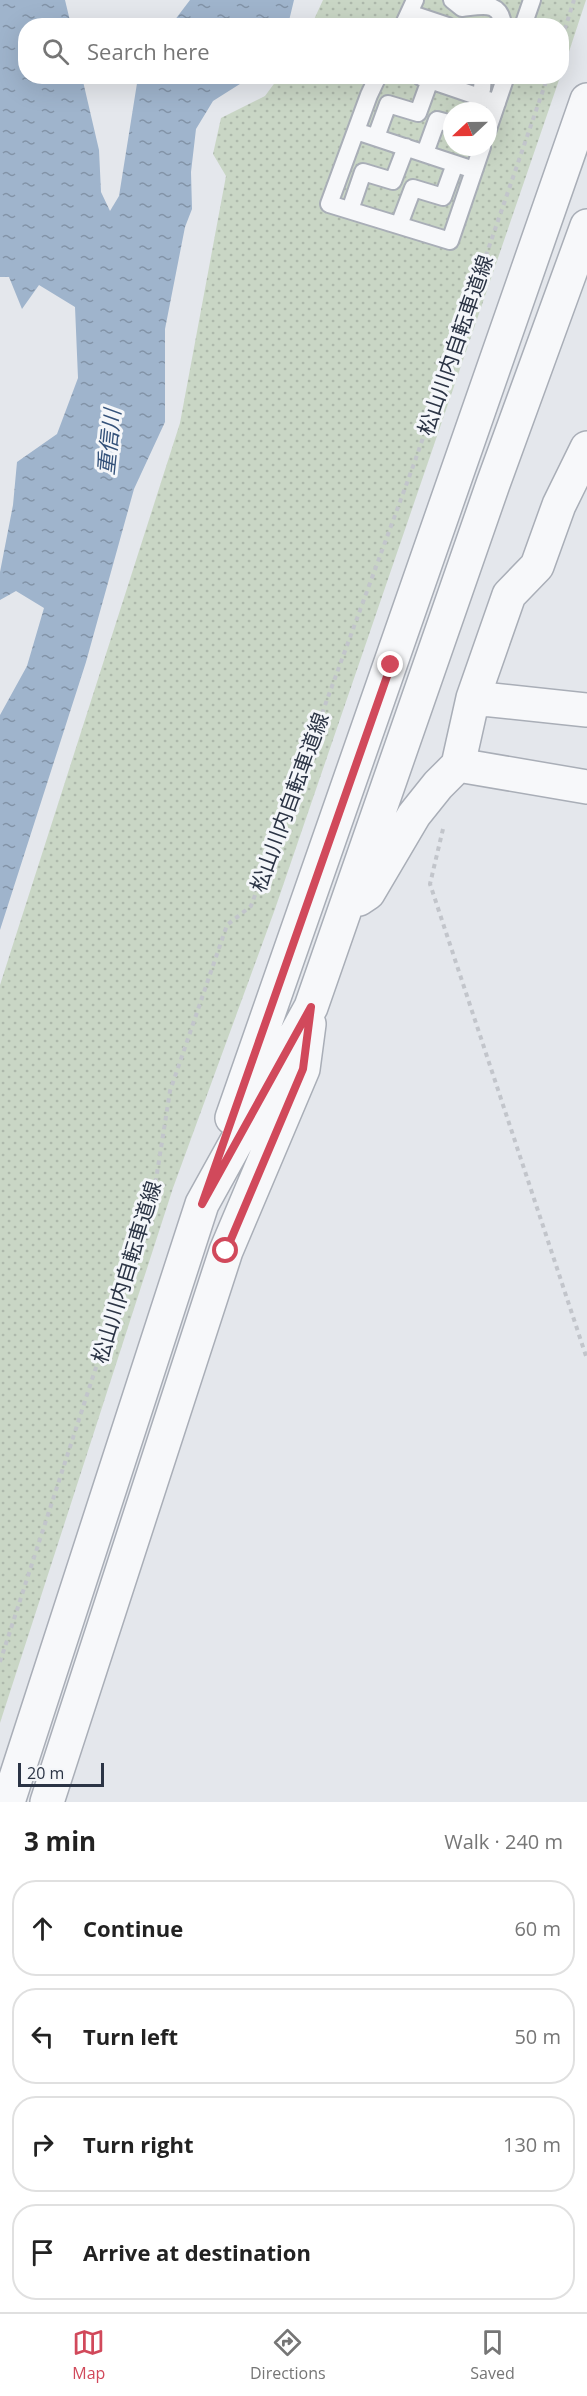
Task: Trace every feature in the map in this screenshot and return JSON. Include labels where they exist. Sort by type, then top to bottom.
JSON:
[{"type":"street","points":[[8,1802],[202,1204],[587,100]]},
{"type":"street","points":[[202,1204],[311,1007],[493,484],[587,226]]},
{"type":"street","points":[[345,909],[368,893],[414,815],[438,785],[458,765],[473,698],[509,596],[537,566],[559,505],[587,448]]},
{"type":"street","points":[[473,698],[587,710]]},
{"type":"street","points":[[458,765],[587,787]]},
{"type":"street","points":[[47,1802],[226,1251],[303,1069],[311,1007]]},
{"type":"lane","points":[[452,0],[462,8],[483,3],[491,4],[498,9],[502,18]]},
{"type":"lane","points":[[526,18],[532,0]]},
{"type":"lane","points":[[375,84],[329,204],[450,241],[479,156]]},
{"type":"lane","points":[[376,138],[388,104],[418,113],[424,84]]},
{"type":"lane","points":[[437,84],[473,102]]},
{"type":"lane","points":[[477,102],[481,84]]},
{"type":"lane","points":[[497,103],[503,84]]},
{"type":"lane","points":[[425,153],[437,120],[443,122]]},
{"type":"lane","points":[[356,131],[474,170]]},
{"type":"lane","points":[[350,210],[363,172],[393,181],[406,147]]},
{"type":"lane","points":[[399,225],[413,188],[443,197],[455,164]]},
{"type":"path","points":[[568,18],[574,0]]},
{"type":"path","name":"松山川内自転車道線","points":[[0,1662],[155,1186],[170,1091],[223,936],[227,925],[251,906],[415,460],[545,84]]},
{"type":"path","points":[[446,819],[430,884],[587,1359]]},
{"type":"green space","points":[[323,0],[586,0],[569,52],[569,18],[315,18]]},
{"type":"green space","points":[[274,84],[558,84],[275,909],[173,1188],[0,1723],[0,985],[180,423],[226,176],[213,154],[221,118],[265,96]]},
{"type":"water","name":"重信川","points":[[0,0],[65,0],[69,18],[18,18],[18,84],[84,84],[99,150],[101,192],[110,211],[119,196],[137,84],[240,84],[213,101],[196,129],[191,172],[192,209],[185,227],[165,329],[165,422],[134,489],[86,662],[0,930],[0,715],[27,666],[44,608],[16,591],[0,600],[0,572],[13,505],[17,462],[57,434],[78,378],[75,307],[39,285],[22,309],[9,277],[0,277]]},
{"type":"water","points":[[190,0],[294,0],[290,18],[176,18]]},
{"type":"route","points":[[226,1251],[303,1069],[311,1007],[202,1204],[391,665]]}]
